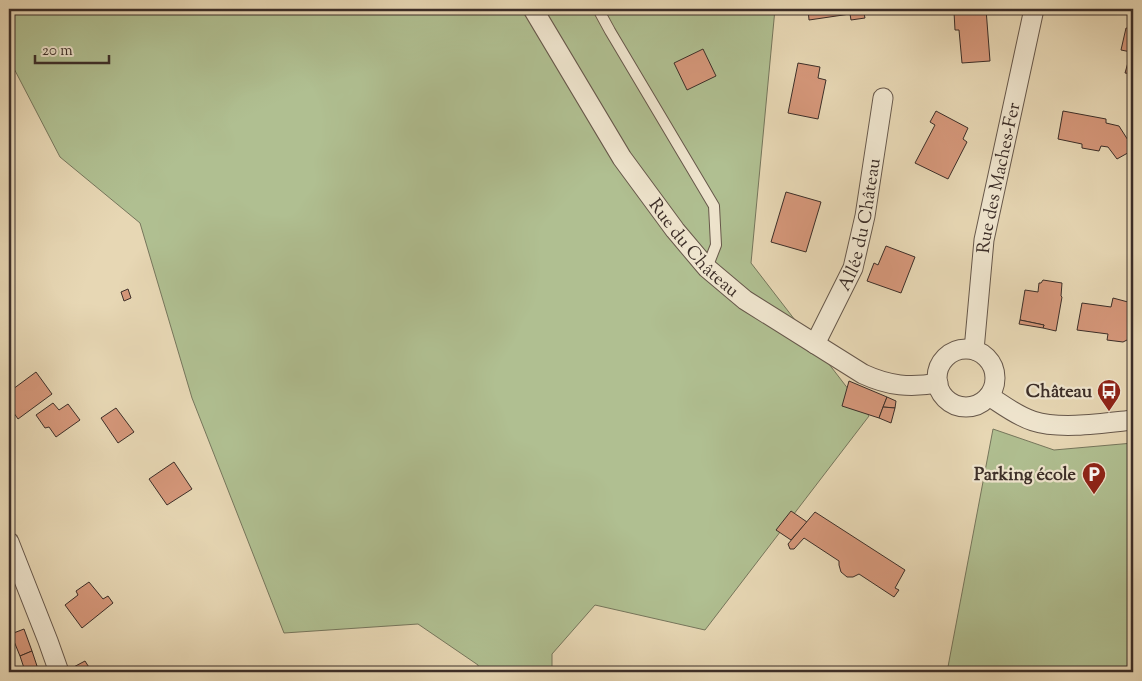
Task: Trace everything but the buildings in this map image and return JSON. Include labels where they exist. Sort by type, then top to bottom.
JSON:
[{"type":"street","name":"Rue du Château","points":[[532,9],[622,158],[674,230],[707,268],[745,300],[864,374],[892,385],[938,384]]},
{"type":"street","name":"Rue des Maches-Fer","points":[[974,350],[984,240],[1034,9]]},
{"type":"street","name":"Allée du Château","points":[[815,344],[853,268],[865,216],[884,98]]},
{"type":"street","points":[[958,350],[974,350],[980,352],[990,362],[994,370],[995,379],[989,396],[970,407],[961,406],[945,398],[940,390],[938,384],[939,368],[946,357],[958,350]]},
{"type":"street","points":[[989,396],[1033,422],[1061,425],[1133,420]]},
{"type":"street","points":[[9,542],[59,672]]},
{"type":"lane","points":[[598,9],[714,206],[716,245],[707,268]]},
{"type":"green space","points":[[9,9],[775,9],[751,263],[869,416],[705,630],[595,605],[552,654],[552,672],[479,672],[478,665],[418,624],[284,633],[192,398],[140,223],[60,157],[9,59]]},
{"type":"green space","points":[[993,429],[1054,450],[1133,443],[1133,672],[947,672]]},
{"type":"place","name":"Château","points":[[1109,412]]},
{"type":"place","name":"Parking école","points":[[1094,495]]}]
